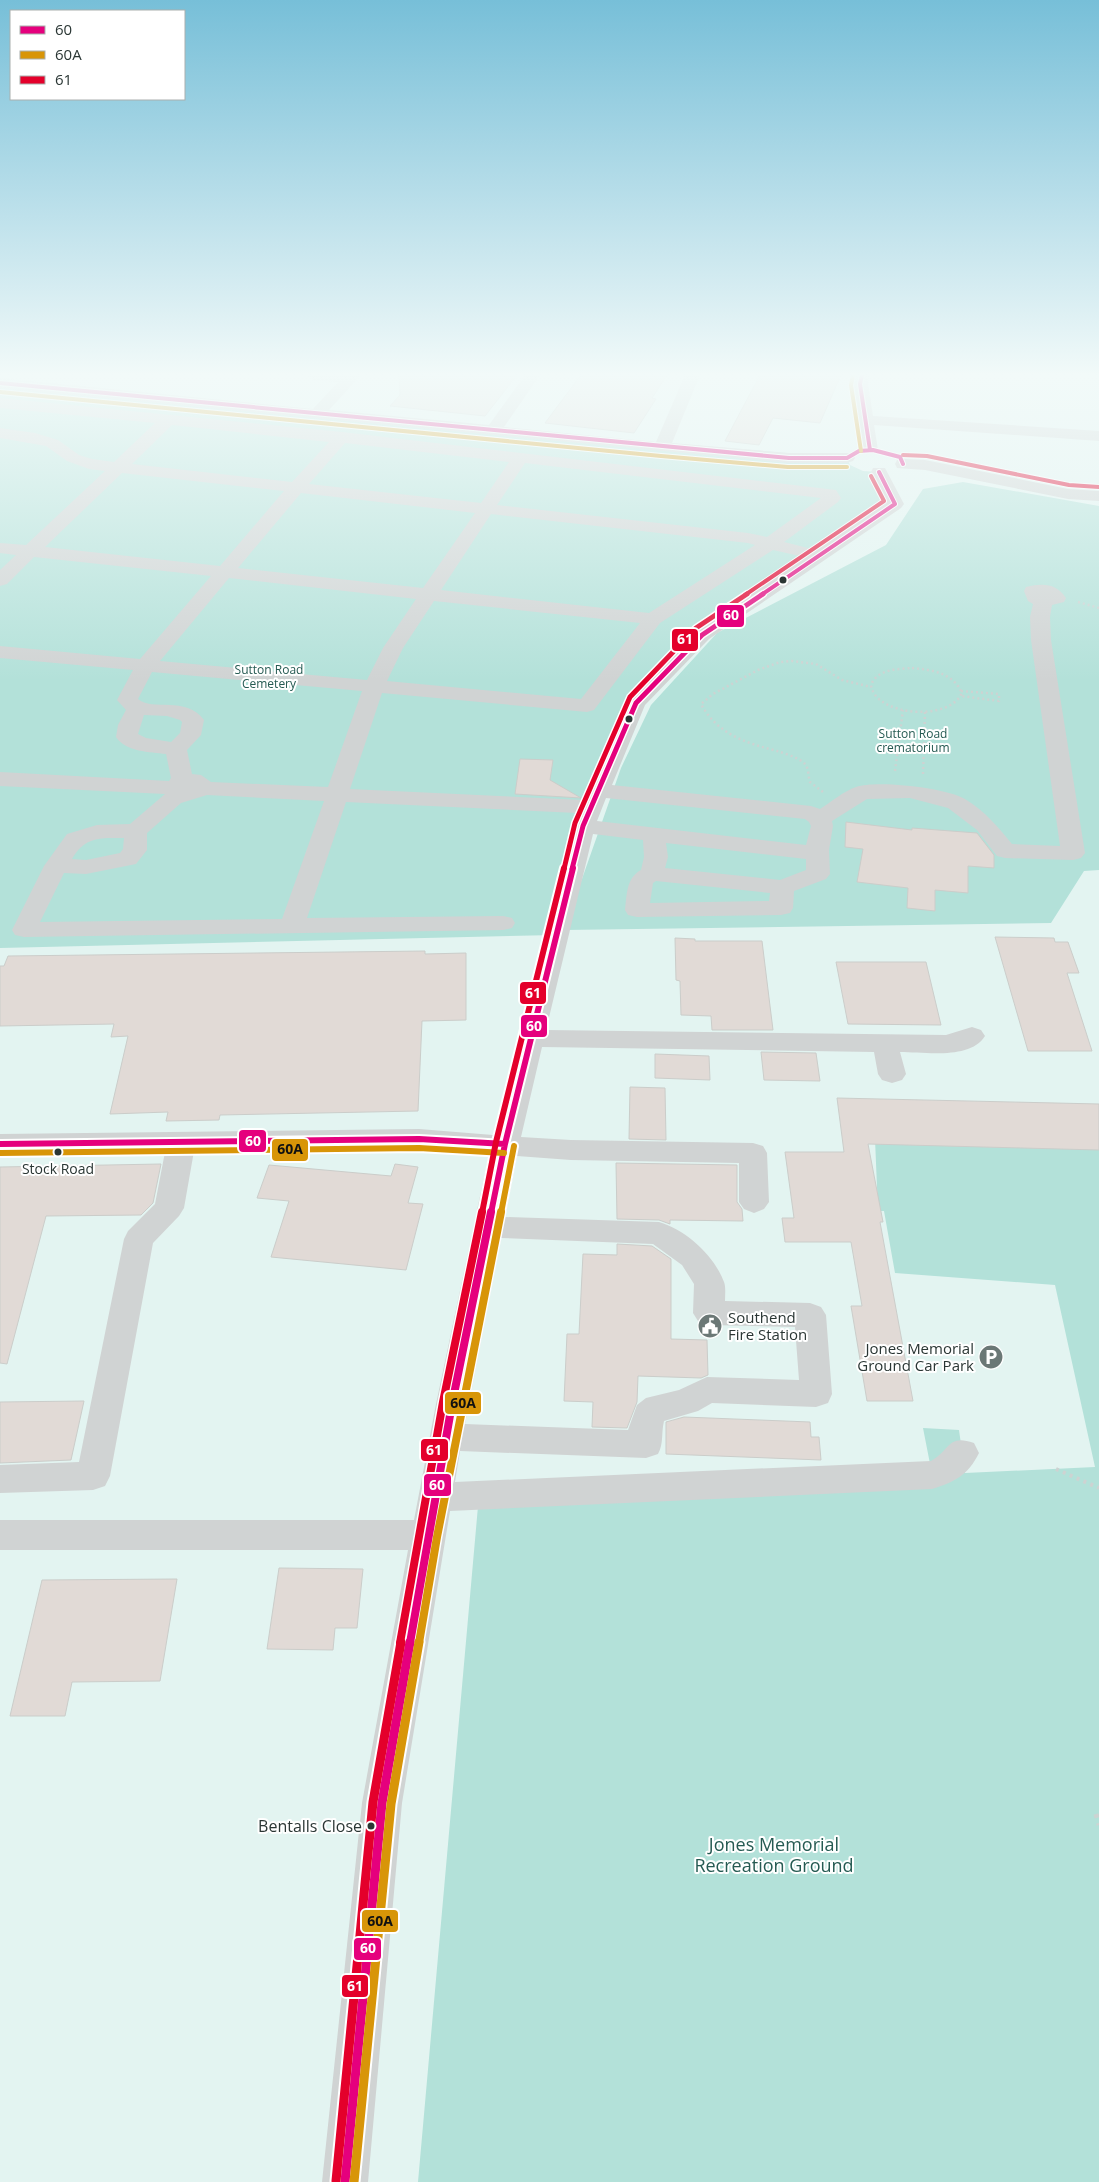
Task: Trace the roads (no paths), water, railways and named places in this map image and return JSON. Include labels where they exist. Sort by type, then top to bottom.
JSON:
[{"type":"street","points":[[0,580],[109,477]]},
{"type":"street","points":[[206,477],[486,510],[748,538],[820,556]]},
{"type":"street","points":[[176,749],[190,735],[193,720],[179,712],[137,709],[128,700],[145,666],[306,477]]},
{"type":"street","points":[[292,926],[339,795],[374,687],[393,648],[508,477]]},
{"type":"street","points":[[0,652],[587,706],[652,619],[769,544],[832,498],[830,494],[682,477]]},
{"type":"street","points":[[345,2182],[382,1803],[428,1535],[505,1144],[532,1038],[555,935],[591,808],[636,703],[702,635],[895,504],[893,477]]},
{"type":"street","points":[[979,477],[1068,494],[1099,496]]},
{"type":"street","points":[[0,548],[652,619]]},
{"type":"street","points":[[820,819],[862,792],[910,791],[956,803],[985,824],[1005,851],[1073,853],[1041,640],[1040,617],[1043,602]]},
{"type":"street","points":[[137,709],[129,725],[128,737],[141,744],[176,749]]},
{"type":"street","points":[[176,749],[186,788]]},
{"type":"street","points":[[0,779],[591,808],[789,810],[810,813],[820,819],[822,826],[817,850],[818,874],[782,887],[652,874],[642,879],[637,910],[781,908],[782,887]]},
{"type":"street","points":[[57,865],[86,866],[128,860],[135,850],[136,831],[158,809],[186,788]]},
{"type":"street","points":[[591,808],[654,834],[806,852],[817,850]]},
{"type":"street","points":[[136,831],[98,832],[73,839],[57,865],[24,930],[503,923]]},
{"type":"street","points":[[652,874],[656,857],[654,834]]},
{"type":"street","points":[[532,1038],[957,1043],[972,1036]]},
{"type":"street","points":[[885,1043],[892,1074]]},
{"type":"street","points":[[0,1144],[419,1139],[571,1150],[753,1153],[754,1202]]},
{"type":"street","points":[[0,1479],[93,1476],[140,1240],[169,1208],[181,1142]]},
{"type":"street","points":[[446,1437],[646,1444],[645,1430],[649,1414],[658,1407],[686,1402],[707,1390],[816,1394],[810,1315],[709,1313],[709,1284],[693,1257],[659,1233],[488,1227]]},
{"type":"street","points":[[435,1497],[932,1475],[945,1471],[956,1463],[962,1452]]},
{"type":"street","points":[[0,1535],[428,1535]]},
{"type":"place","name":"Stock Road","points":[[58,1152]]},
{"type":"place","name":"Southend Fire Station","points":[[710,1326]]},
{"type":"place","name":"Jones Memorial Ground Car Park","points":[[991,1357]]},
{"type":"place","name":"Bentalls Close","points":[[371,1826]]},
{"type":"park label","name":"Sutton Road Cemetery","points":[[269,676]]},
{"type":"park label","name":"Sutton Road crematorium","points":[[913,740]]},
{"type":"park label","name":"Jones Memorial Recreation Ground","points":[[774,1854]]}]
